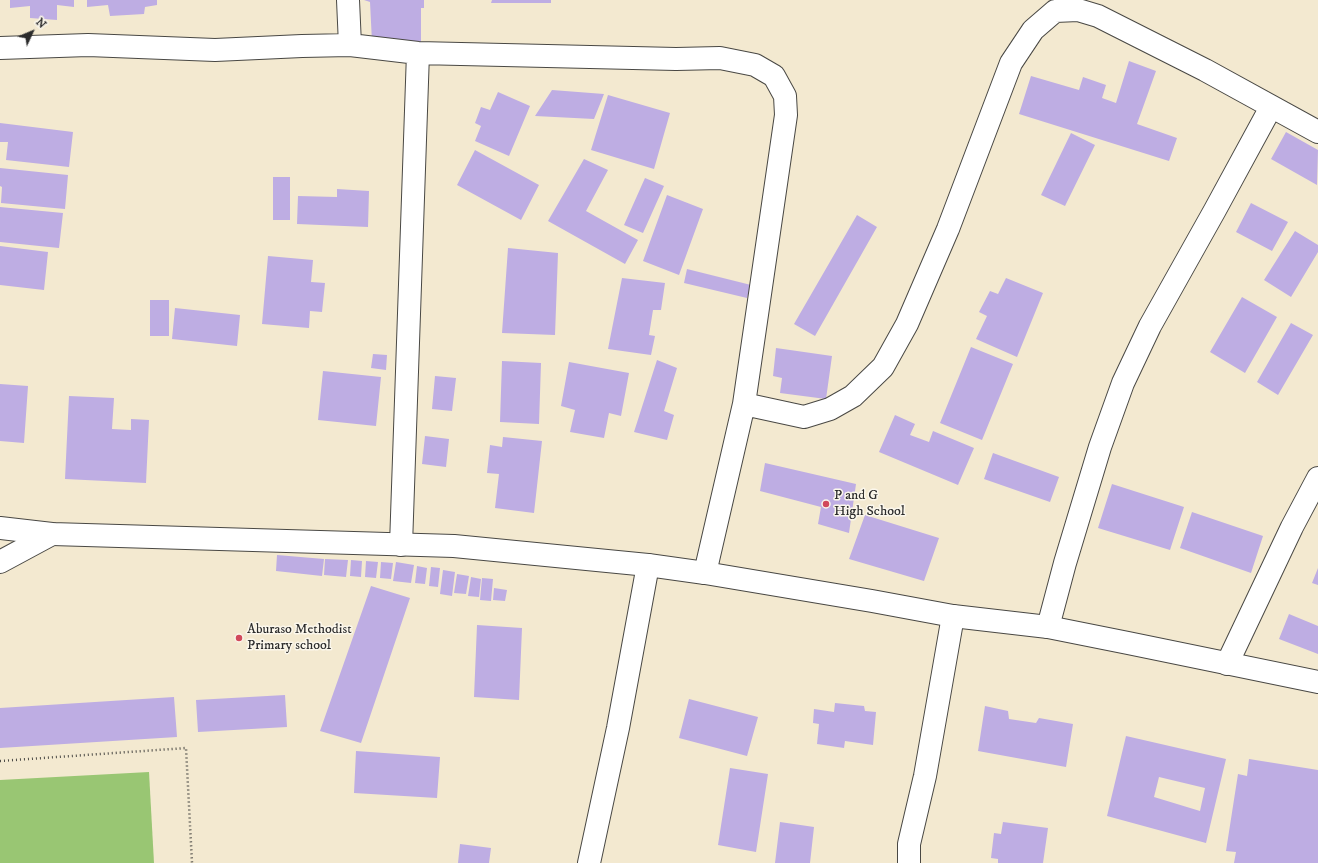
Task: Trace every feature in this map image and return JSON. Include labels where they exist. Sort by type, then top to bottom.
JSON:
[{"type":"street","points":[[348,0],[350,45]]},
{"type":"street","points":[[744,404],[804,417],[830,410],[853,396],[883,367],[907,324],[948,229],[1011,63],[1033,30],[1055,11],[1078,10],[1098,16],[1205,70],[1318,132]]},
{"type":"street","points":[[0,48],[88,45],[215,50],[350,45],[418,53],[676,59],[720,58],[755,65],[774,76],[785,96],[786,115],[744,404],[705,573]]},
{"type":"street","points":[[401,545],[418,53]]},
{"type":"street","points":[[1048,628],[1065,563],[1100,447],[1123,383],[1150,326],[1271,107]]},
{"type":"street","points":[[1227,664],[1292,527],[1318,478]]},
{"type":"street","points":[[0,528],[52,534],[454,546],[648,566],[705,573],[872,600],[952,616],[1048,628],[1318,682]]},
{"type":"street","points":[[0,562],[52,534]]},
{"type":"street","points":[[589,863],[618,728],[648,566]]},
{"type":"street","points":[[908,863],[909,844],[925,776],[952,616]]},
{"type":"path","points":[[0,761],[186,748],[192,863]]},
{"type":"green space","points":[[149,772],[154,863],[0,863],[0,780]]},
{"type":"building","points":[[10,0],[74,0],[74,7],[57,5],[57,20],[30,18],[30,6],[10,8]]},
{"type":"building","points":[[87,0],[157,0],[157,5],[145,7],[144,14],[110,16],[108,5],[87,7]]},
{"type":"building","points":[[364,0],[424,0],[424,8],[421,8],[421,42],[372,42],[370,2]]},
{"type":"building","points":[[492,0],[551,0],[551,3],[491,3]]},
{"type":"building","points":[[1129,61],[1156,71],[1137,124],[1177,138],[1169,161],[1019,114],[1031,76],[1079,90],[1083,77],[1106,85],[1102,98],[1116,103]]},
{"type":"building","points":[[552,90],[604,94],[594,119],[535,116]]},
{"type":"building","points":[[498,92],[530,106],[509,156],[475,141],[481,126],[475,123],[481,107],[490,110]]},
{"type":"building","points":[[608,95],[670,113],[654,169],[591,150]]},
{"type":"building","points":[[0,123],[73,132],[69,167],[6,160],[8,142],[0,142]]},
{"type":"building","points":[[1286,132],[1318,150],[1317,185],[1271,159]]},
{"type":"building","points":[[1071,133],[1095,145],[1065,206],[1041,195]]},
{"type":"building","points":[[475,150],[539,185],[521,220],[457,185]]},
{"type":"building","points":[[584,159],[608,170],[586,211],[638,240],[625,264],[548,221]]},
{"type":"building","points":[[0,168],[68,175],[65,209],[1,203],[2,187],[0,186]]},
{"type":"building","points":[[273,177],[290,177],[290,220],[273,220]]},
{"type":"building","points":[[645,178],[664,186],[643,233],[624,225]]},
{"type":"building","points":[[337,189],[369,191],[368,227],[297,224],[298,196],[337,197]]},
{"type":"building","points":[[667,195],[703,209],[679,275],[643,261]]},
{"type":"building","points":[[1251,203],[1288,222],[1272,251],[1236,232]]},
{"type":"building","points":[[0,207],[63,213],[59,248],[0,242]]},
{"type":"building","points":[[857,215],[877,227],[815,336],[794,324]]},
{"type":"building","points":[[1295,231],[1318,245],[1318,252],[1291,297],[1264,280]]},
{"type":"building","points":[[0,246],[48,252],[44,290],[0,285]]},
{"type":"building","points":[[508,248],[558,253],[555,335],[502,333]]},
{"type":"building","points":[[268,256],[313,260],[311,282],[325,283],[322,312],[310,311],[309,328],[262,324]]},
{"type":"building","points":[[687,269],[751,285],[747,298],[684,283]]},
{"type":"building","points":[[622,278],[665,283],[661,310],[653,310],[649,335],[655,336],[651,355],[608,349]]},
{"type":"building","points":[[1006,278],[1043,293],[1017,357],[976,339],[987,316],[979,312],[990,291],[998,294]]},
{"type":"building","points":[[1242,297],[1277,317],[1245,373],[1210,352]]},
{"type":"building","points":[[150,300],[169,300],[169,336],[150,336]]},
{"type":"building","points":[[175,308],[240,315],[237,346],[172,339]]},
{"type":"building","points":[[1291,323],[1313,335],[1278,395],[1257,382]]},
{"type":"building","points":[[971,347],[1013,364],[982,440],[940,423]]},
{"type":"building","points":[[776,348],[832,356],[826,399],[780,393],[782,378],[773,376]]},
{"type":"building","points":[[373,354],[387,355],[386,370],[371,368]]},
{"type":"building","points":[[657,360],[677,368],[664,411],[674,415],[667,440],[634,432]]},
{"type":"building","points":[[502,361],[541,363],[539,424],[500,422]]},
{"type":"building","points":[[569,362],[629,373],[621,416],[609,413],[604,438],[570,432],[575,410],[561,406]]},
{"type":"building","points":[[323,371],[381,377],[376,426],[318,420]]},
{"type":"building","points":[[435,376],[456,378],[452,411],[432,409]]},
{"type":"building","points":[[0,384],[28,386],[24,443],[0,441]]},
{"type":"building","points":[[69,396],[114,398],[112,429],[131,430],[131,419],[149,420],[146,483],[65,479]]},
{"type":"building","points":[[895,415],[915,424],[910,435],[929,442],[933,431],[974,448],[958,485],[879,452]]},
{"type":"building","points":[[425,436],[449,439],[446,467],[422,464]]},
{"type":"building","points":[[503,437],[542,441],[534,513],[495,508],[499,474],[487,473],[490,445],[502,447]]},
{"type":"building","points":[[993,453],[1059,477],[1050,502],[984,479]]},
{"type":"building","points":[[765,463],[856,484],[849,533],[818,524],[821,507],[760,491]]},
{"type":"building","points":[[1112,484],[1184,507],[1170,550],[1098,528]]},
{"type":"building","points":[[1192,512],[1263,536],[1251,573],[1180,548]]},
{"type":"building","points":[[865,515],[939,538],[924,581],[849,559]]},
{"type":"building","points":[[277,555],[324,559],[322,576],[276,571]]},
{"type":"building","points":[[325,559],[348,560],[346,577],[324,575]]},
{"type":"building","points":[[351,560],[362,561],[361,577],[350,576]]},
{"type":"building","points":[[366,561],[378,562],[376,578],[365,577]]},
{"type":"building","points":[[381,562],[393,563],[391,579],[380,578]]},
{"type":"building","points":[[396,562],[414,565],[411,583],[393,581]]},
{"type":"building","points":[[417,566],[427,568],[425,584],[415,583]]},
{"type":"building","points":[[431,567],[440,568],[438,587],[429,586]]},
{"type":"building","points":[[1318,568],[1318,585],[1312,583]]},
{"type":"building","points":[[443,570],[455,572],[452,596],[440,594]]},
{"type":"building","points":[[457,574],[469,576],[466,594],[454,593]]},
{"type":"building","points":[[471,577],[481,579],[479,597],[468,596]]},
{"type":"building","points":[[482,578],[493,579],[491,601],[480,600]]},
{"type":"building","points":[[371,586],[410,598],[361,743],[320,731]]},
{"type":"building","points":[[494,588],[507,590],[505,601],[493,600]]},
{"type":"building","points":[[1289,614],[1318,626],[1318,654],[1279,639]]},
{"type":"building","points":[[477,625],[522,628],[519,700],[474,697]]},
{"type":"building","points":[[285,695],[287,727],[198,732],[196,700]]},
{"type":"building","points":[[174,697],[177,737],[0,748],[0,708]]},
{"type":"building","points":[[689,699],[758,717],[747,756],[679,738]]},
{"type":"building","points":[[835,703],[864,706],[865,711],[876,712],[873,745],[845,741],[844,748],[817,744],[819,724],[813,723],[814,709],[834,712]]},
{"type":"building","points":[[985,706],[1008,711],[1009,719],[1036,723],[1039,718],[1073,724],[1066,767],[978,751]]},
{"type":"building","points":[[1126,736],[1226,759],[1206,843],[1107,816]],"holes":[[[1159,777],[1205,788],[1200,811],[1154,797]]]},
{"type":"building","points":[[356,751],[440,757],[437,798],[354,793]]},
{"type":"building","points":[[1249,759],[1318,770],[1318,863],[1234,863],[1236,852],[1226,851],[1238,774],[1247,776]]},
{"type":"building","points":[[730,768],[768,774],[756,852],[718,845]]},
{"type":"building","points":[[780,822],[814,827],[810,863],[775,863]]},
{"type":"building","points":[[1003,822],[1048,828],[1043,863],[998,863],[998,859],[991,858],[994,833],[1001,834]]},
{"type":"building","points":[[460,844],[491,848],[489,863],[458,863]]},
{"type":"place","name":"P and G High School","points":[[826,504]]},
{"type":"place","name":"Aburaso Methodist Primary school","points":[[239,638]]}]
